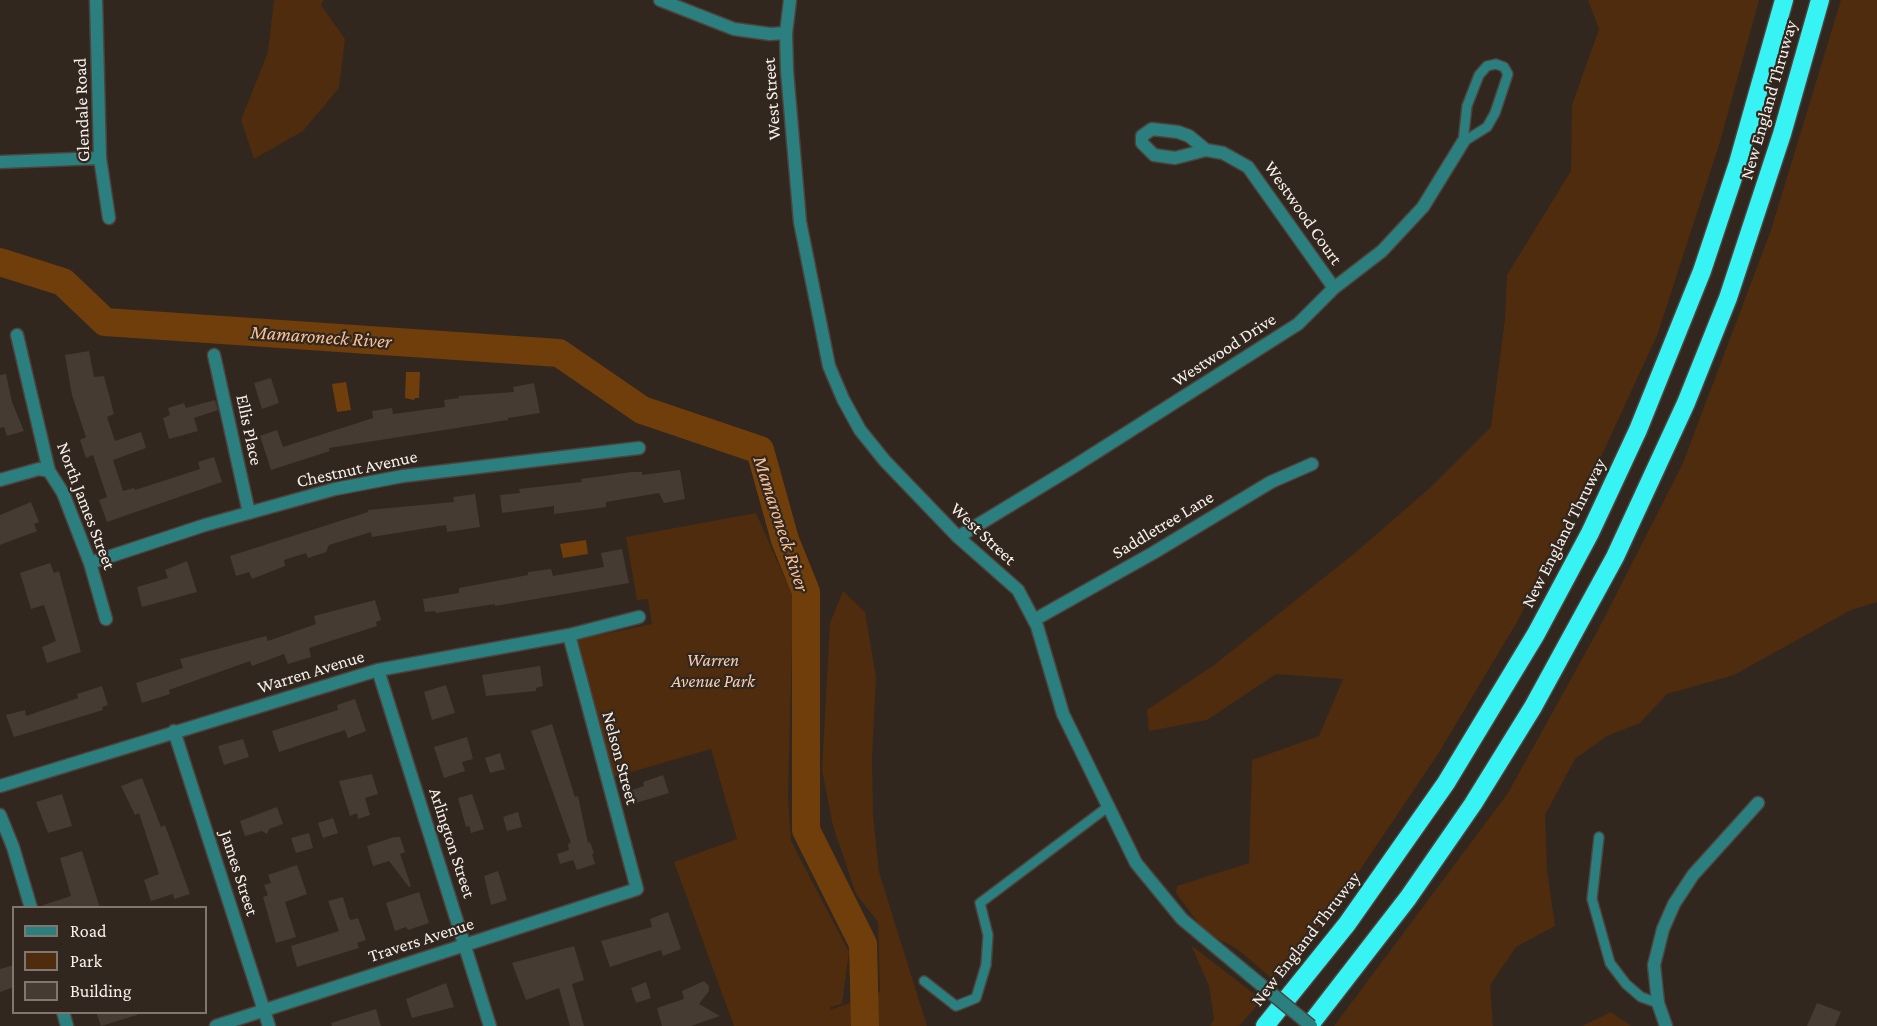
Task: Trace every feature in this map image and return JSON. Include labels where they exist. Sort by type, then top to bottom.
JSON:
[{"type":"highway","name":"New England Thruway","points":[[1265,1026],[1347,924],[1440,792],[1536,634],[1590,533],[1638,430],[1702,271],[1738,163],[1784,0]]},
{"type":"highway","name":"New England Thruway","points":[[1310,1026],[1408,898],[1473,804],[1533,707],[1615,557],[1686,403],[1728,298],[1779,145],[1820,0]]},
{"type":"street","name":"Glendale Road","points":[[96,0],[100,158],[109,218]]},
{"type":"street","points":[[660,0],[734,28],[770,34],[786,33]]},
{"type":"street","name":"West Street","points":[[790,0],[786,33],[787,71],[800,222],[830,366],[843,399],[860,430],[885,461],[958,537],[1018,590],[1034,620],[1063,714],[1136,862],[1182,919],[1310,1026]]},
{"type":"street","name":"Westwood Drive","points":[[958,537],[1072,468],[1298,324],[1334,288],[1382,251],[1423,207],[1463,142]]},
{"type":"street","name":"Westwood Court","points":[[1206,150],[1222,153],[1248,167],[1334,288]]},
{"type":"street","points":[[0,162],[100,158]]},
{"type":"street","name":"North James Street","points":[[17,335],[49,471],[63,493],[90,563],[106,619]]},
{"type":"street","name":"Ellis Place","points":[[214,356],[249,513]]},
{"type":"street","name":"Chestnut Avenue","points":[[90,563],[249,513],[335,489],[403,476],[639,448]]},
{"type":"street","name":"Saddletree Lane","points":[[1034,620],[1154,553],[1271,482],[1312,464]]},
{"type":"street","points":[[0,480],[39,469],[49,471]]},
{"type":"street","name":"Warren Avenue","points":[[0,786],[378,670],[569,635],[639,617]]},
{"type":"street","name":"Nelson Street","points":[[569,635],[637,890]]},
{"type":"street","name":"Arlington Street","points":[[378,670],[490,1026]]},
{"type":"street","name":"James Street","points":[[174,731],[269,1026]]},
{"type":"street","points":[[1666,1026],[1658,1003],[1654,965],[1663,929],[1674,904],[1693,875],[1758,803]]},
{"type":"street","points":[[0,815],[13,847],[30,906]]},
{"type":"street","name":"Travers Avenue","points":[[216,1026],[637,890]]},
{"type":"lane","points":[[1496,64],[1504,68],[1508,74],[1495,113],[1487,127],[1463,142],[1467,106],[1479,75],[1487,66],[1496,64]]},
{"type":"lane","points":[[924,981],[956,1006],[976,998],[986,965],[988,935],[980,903],[1109,806]]},
{"type":"lane","points":[[1599,837],[1592,899],[1610,963],[1626,984],[1641,997],[1658,1003]]},
{"type":"green space","points":[[274,0],[324,0],[321,5],[345,39],[339,88],[303,131],[254,159],[241,120],[268,52]]},
{"type":"green space","points":[[1588,0],[1759,0],[1720,142],[1658,333],[1590,481],[1517,622],[1438,754],[1333,910],[1274,980],[1236,948],[1205,932],[1176,893],[1177,886],[1249,863],[1252,760],[1319,736],[1343,679],[1276,674],[1207,720],[1149,731],[1147,710],[1214,665],[1355,553],[1432,486],[1491,427],[1505,319],[1507,275],[1571,171],[1572,105],[1599,29]]},
{"type":"green space","points":[[1841,0],[1877,0],[1877,602],[1851,610],[1734,675],[1667,694],[1640,723],[1607,736],[1575,759],[1545,815],[1547,869],[1555,926],[1516,947],[1490,985],[1493,1026],[1334,1026],[1508,793],[1599,628],[1683,463],[1771,230]]},
{"type":"green space","name":"Warren Avenue Park","points":[[756,513],[793,597],[788,798],[791,841],[849,952],[842,1004],[830,1007],[830,1010],[880,992],[878,922],[856,894],[833,826],[822,770],[830,623],[843,591],[865,612],[876,677],[872,759],[873,815],[879,872],[927,1026],[734,1026],[674,862],[737,839],[711,749],[614,777],[576,640],[652,624],[648,599],[637,600],[626,537]]},
{"type":"green space","points":[[1191,945],[1262,1000],[1239,1026],[1210,1026],[1214,1019],[1209,986]]},
{"type":"green space","points":[[1611,1012],[1631,1026],[1582,1026]]},
{"type":"shaded area","points":[[406,372],[420,372],[419,398],[414,400],[405,398]]},
{"type":"shaded area","points":[[346,382],[351,410],[337,412],[332,384]]},
{"type":"shaded area","points":[[586,540],[588,554],[563,558],[560,544]]},
{"type":"building","points":[[89,351],[94,377],[104,376],[114,414],[107,417],[115,441],[141,432],[146,448],[113,460],[123,491],[134,488],[135,490],[200,469],[198,462],[214,457],[222,482],[107,522],[99,500],[107,497],[93,455],[86,458],[80,440],[86,437],[72,395],[65,355]]},
{"type":"building","points":[[6,374],[12,402],[24,431],[7,436],[4,427],[0,428],[0,375]]},
{"type":"building","points":[[271,378],[279,403],[262,409],[254,383]]},
{"type":"building","points":[[534,383],[540,413],[329,448],[330,451],[271,470],[260,436],[277,430],[283,447],[373,418],[372,411],[392,408],[393,414],[445,407],[444,400],[459,398],[459,396],[514,392],[513,387]]},
{"type":"building","points":[[215,400],[218,410],[194,418],[198,431],[169,439],[163,418],[170,415],[168,408],[184,403],[186,408]]},
{"type":"building","points":[[680,470],[685,499],[664,503],[659,493],[606,502],[606,507],[554,514],[554,506],[502,513],[500,495],[520,493],[519,489],[582,482],[581,479],[632,472],[642,472],[642,475]]},
{"type":"building","points":[[475,494],[480,527],[447,532],[446,525],[372,537],[371,532],[329,545],[326,552],[308,558],[306,553],[284,560],[285,566],[252,579],[249,572],[236,576],[230,556],[368,512],[368,510],[454,502],[453,497]]},
{"type":"building","points":[[31,502],[39,522],[34,524],[37,531],[0,545],[0,515]]},
{"type":"building","points":[[622,549],[629,583],[495,606],[495,604],[436,613],[435,611],[425,612],[423,599],[459,593],[459,588],[528,575],[528,572],[551,569],[553,576],[604,567],[601,553]]},
{"type":"building","points":[[187,561],[197,592],[142,607],[137,587],[168,578],[165,570]]},
{"type":"building","points":[[50,563],[54,573],[59,571],[81,652],[47,663],[42,647],[56,641],[44,605],[31,609],[20,573]]},
{"type":"building","points":[[375,600],[381,620],[376,622],[377,626],[309,648],[311,657],[288,664],[284,654],[252,666],[250,661],[169,690],[170,694],[142,703],[136,683],[183,668],[180,659],[266,636],[268,641],[316,624],[314,616]]},
{"type":"building","points":[[540,666],[543,686],[536,688],[536,691],[486,696],[482,675]]},
{"type":"building","points":[[446,685],[455,713],[432,720],[424,692]]},
{"type":"building","points":[[102,686],[108,705],[102,707],[103,710],[14,737],[6,715],[25,710],[26,716],[78,698],[77,694]]},
{"type":"building","points":[[355,699],[366,731],[348,738],[345,730],[279,752],[272,731],[338,710],[337,705]]},
{"type":"building","points":[[552,724],[575,797],[578,796],[588,843],[590,842],[594,853],[592,854],[595,864],[577,870],[573,860],[560,864],[557,854],[569,850],[568,844],[571,843],[531,731]]},
{"type":"building","points":[[467,737],[473,759],[462,762],[465,771],[444,778],[434,747]]},
{"type":"building","points":[[243,739],[249,757],[224,765],[218,746]]},
{"type":"building","points":[[500,753],[505,769],[490,773],[485,758]]},
{"type":"building","points":[[372,774],[378,794],[365,798],[370,815],[358,819],[357,813],[350,816],[339,781]]},
{"type":"building","points":[[663,775],[669,793],[636,803],[632,790],[644,786],[643,782]]},
{"type":"building","points":[[142,778],[161,827],[165,825],[190,894],[174,899],[173,894],[151,901],[144,880],[159,874],[139,813],[135,815],[121,786]]},
{"type":"building","points":[[62,794],[72,826],[48,833],[36,802]]},
{"type":"building","points":[[472,794],[484,829],[471,833],[469,826],[466,827],[458,798]]},
{"type":"building","points":[[277,807],[283,824],[269,829],[267,834],[262,831],[245,836],[240,821]]},
{"type":"building","points":[[518,812],[522,827],[507,831],[503,817]]},
{"type":"building","points":[[333,818],[338,833],[323,838],[318,823]]},
{"type":"building","points":[[309,833],[313,848],[296,853],[291,838]]},
{"type":"building","points":[[400,837],[405,852],[400,854],[411,886],[409,887],[389,861],[373,866],[367,846]]},
{"type":"building","points":[[82,851],[99,906],[43,906],[71,896],[60,858]]},
{"type":"building","points":[[297,865],[307,894],[285,902],[296,937],[276,943],[263,897],[268,895],[264,885],[271,883],[268,875]]},
{"type":"building","points":[[498,871],[507,900],[491,905],[484,876]]},
{"type":"building","points":[[419,892],[429,923],[408,930],[406,927],[395,931],[386,903]]},
{"type":"building","points":[[343,897],[349,918],[351,920],[358,918],[366,940],[357,943],[359,948],[297,967],[291,946],[339,931],[328,901]]},
{"type":"building","points":[[668,912],[681,949],[663,956],[661,950],[610,967],[601,941],[652,927],[650,919]]},
{"type":"building","points":[[574,946],[584,980],[572,984],[584,1026],[570,1026],[559,988],[526,1000],[512,963]]},
{"type":"building","points":[[12,966],[12,988],[0,992],[0,969]]},
{"type":"building","points":[[704,981],[709,986],[709,991],[699,1004],[720,1016],[691,1026],[662,1026],[657,1008],[684,999],[682,991]]},
{"type":"building","points":[[646,982],[651,998],[636,1003],[631,988]]},
{"type":"building","points":[[446,983],[454,1007],[412,1018],[406,999]]},
{"type":"building","points":[[1817,1003],[1841,1012],[1835,1026],[1807,1026]]},
{"type":"building","points":[[376,1009],[381,1026],[332,1026],[331,1023]]},
{"type":"building","points":[[97,1014],[137,1014],[137,1015],[101,1026]]},
{"type":"waterway","name":"Mamaroneck River","points":[[0,262],[63,282],[105,322],[559,353],[642,410],[760,450],[785,540],[806,592],[806,830],[863,944],[865,1026]]}]
